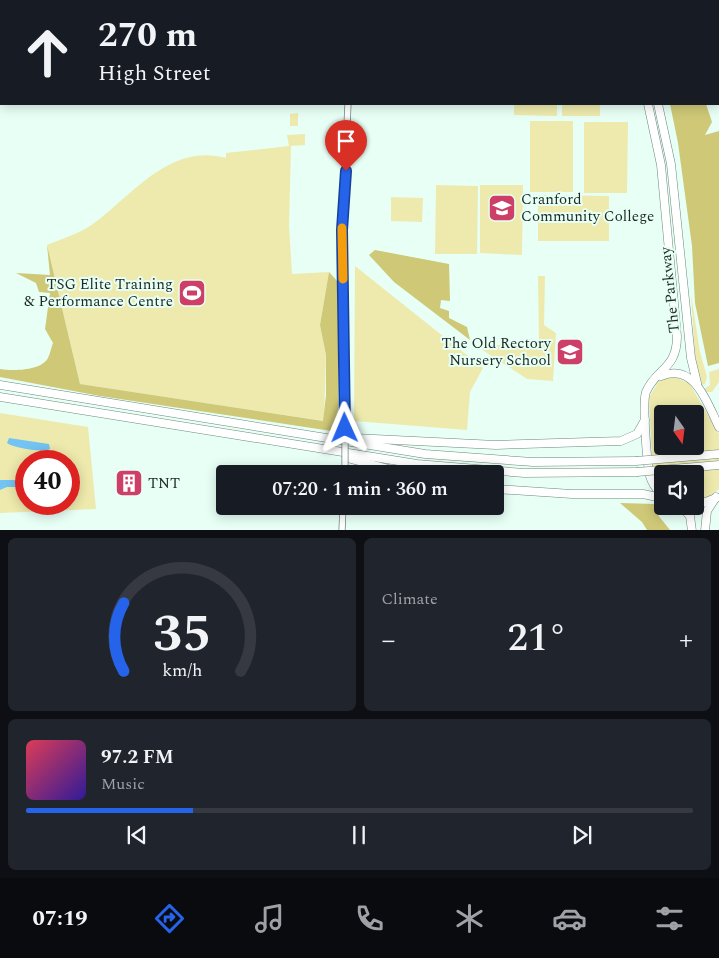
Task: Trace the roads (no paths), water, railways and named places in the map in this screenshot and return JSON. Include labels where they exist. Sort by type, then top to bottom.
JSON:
[{"type":"highway","name":"The Parkway","points":[[648,105],[660,165],[677,336],[672,360],[646,392],[650,477],[654,484]]},
{"type":"highway","name":"The Parkway","points":[[658,105],[670,164],[691,358],[697,384],[716,417],[719,427]]},
{"type":"highway","points":[[659,376],[675,372],[690,377],[697,384]]},
{"type":"highway","points":[[0,385],[401,451],[492,460],[560,463],[636,461],[719,454]]},
{"type":"highway","points":[[0,396],[294,446],[467,470],[548,473],[636,472],[719,465]]},
{"type":"highway","points":[[294,434],[426,444],[543,445],[626,440],[637,434],[646,419]]},
{"type":"highway","points":[[294,446],[371,465]]},
{"type":"highway","points":[[504,490],[572,494],[643,494],[654,496]]},
{"type":"highway","points":[[704,502],[718,496]]},
{"type":"highway","points":[[705,530],[708,511],[718,496]]},
{"type":"highway","points":[[689,515],[692,530]]},
{"type":"street","points":[[345,465],[342,236],[348,105]]},
{"type":"street","points":[[342,530],[343,515]]},
{"type":"water","points":[[9,438],[49,444],[50,449],[35,450],[16,447],[7,443]]},
{"type":"water","points":[[0,480],[15,480],[15,487],[7,487],[0,490]]},
{"type":"place","name":"Cranford Community College","points":[[502,208]]},
{"type":"place","name":"TSG Elite Training & Performance Centre","points":[[192,293]]},
{"type":"place","name":"The Old Rectory Nursery School","points":[[570,352]]},
{"type":"place","name":"TNT","points":[[129,483]]}]
